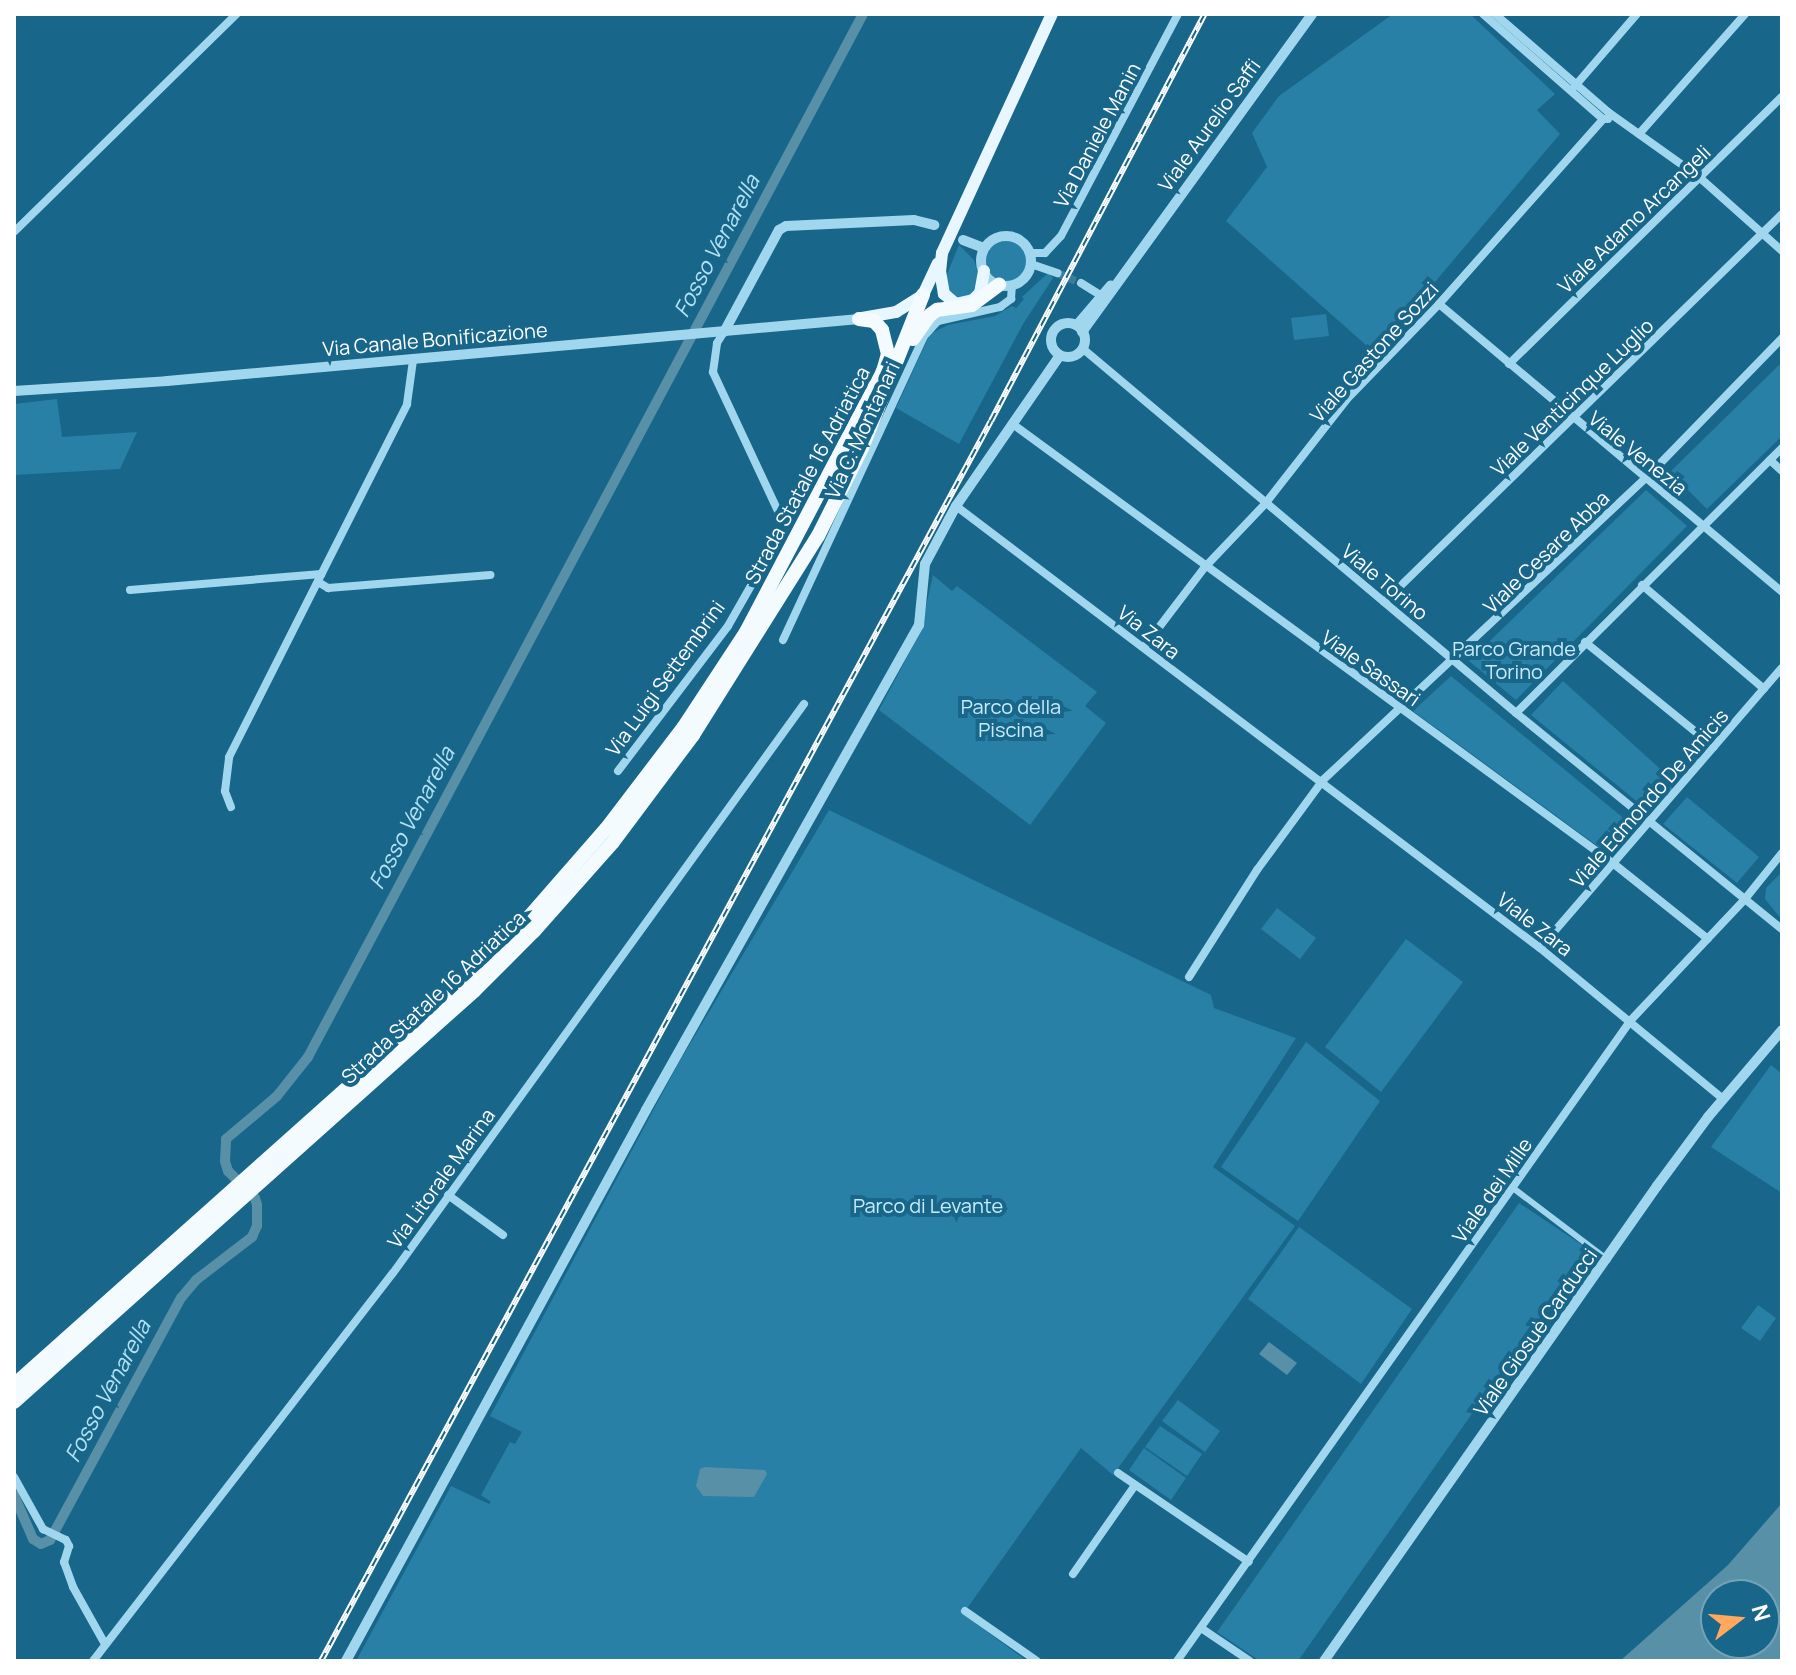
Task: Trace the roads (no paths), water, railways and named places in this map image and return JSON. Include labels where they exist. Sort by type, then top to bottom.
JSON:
[{"type":"highway","points":[[885,378],[930,315],[937,310],[972,305],[1006,285]]},
{"type":"highway","name":"Strada Statale 16 Adriatica","points":[[14,1385],[260,1177],[468,980],[606,829],[683,728],[746,632],[885,378],[923,295]]},
{"type":"highway","points":[[859,319],[874,321],[887,340],[885,378]]},
{"type":"highway","name":"Strada Statale 16 Adriatica","points":[[14,1402],[233,1199]]},
{"type":"main road","name":"Strada Statale 16 Adriatica","points":[[923,295],[1052,14]]},
{"type":"main road","points":[[944,250],[942,286],[944,294],[956,304],[973,300],[980,293],[984,271]]},
{"type":"main road","points":[[859,319],[896,312],[923,295]]},
{"type":"street","points":[[14,232],[237,14]]},
{"type":"street","name":"Via Daniele Manin","points":[[1030,259],[1045,253],[1061,236],[1178,14]]},
{"type":"street","name":"Viale Aurelio Saffi","points":[[1080,328],[1136,257],[1312,14]]},
{"type":"street","points":[[1483,14],[1495,16],[1573,87],[1603,119],[1616,118]]},
{"type":"street","points":[[1573,87],[1637,14]]},
{"type":"street","points":[[1639,134],[1745,14]]},
{"type":"street","points":[[1573,87],[1699,177],[1782,251]]},
{"type":"street","name":"Viale Adamo Arcangeli","points":[[1509,364],[1782,97]]},
{"type":"street","name":"Viale Gastone Sozzi","points":[[1144,647],[1205,567],[1265,504],[1347,399],[1439,304],[1603,119]]},
{"type":"street","name":"Viale Venticinque Luglio","points":[[1384,602],[1782,214]]},
{"type":"street","name":"Via Luigi Settembrini","points":[[618,771],[728,626],[785,526],[713,372],[721,333],[779,230],[786,226],[914,220],[934,225]]},
{"type":"street","points":[[1030,259],[1025,277],[1006,285],[984,271],[984,248],[995,238],[1009,236],[1022,241],[1030,259],[1057,273]]},
{"type":"street","points":[[963,240],[984,248]]},
{"type":"street","name":"Viale Aurelio Saffi","points":[[1080,328],[1102,296],[1136,257]]},
{"type":"street","points":[[1081,283],[1102,296]]},
{"type":"street","name":"Via C. Montanari","points":[[783,640],[924,336],[938,321],[1000,307],[1011,299],[1006,285]]},
{"type":"street","name":"Viale Venezia","points":[[1439,304],[1572,420],[1782,592]]},
{"type":"street","name":"Via Canale Bonificazione","points":[[14,391],[413,360],[859,319]]},
{"type":"street","points":[[1062,324],[1080,328],[1082,348],[1075,355],[1060,355],[1051,344],[1054,330],[1062,324]]},
{"type":"street","name":"Viale Cesare Abba","points":[[1189,977],[1257,870],[1323,780],[1403,709],[1645,479],[1782,338]]},
{"type":"street","name":"Viale Torino","points":[[1082,348],[1516,713],[1782,929]]},
{"type":"street","points":[[346,1661],[646,1110],[919,625],[925,564],[956,506],[1060,355]]},
{"type":"street","points":[[231,807],[225,791],[229,757],[407,404],[413,360]]},
{"type":"street","name":"Viale Sassari","points":[[1014,425],[1614,864],[1708,939]]},
{"type":"street","points":[[1516,713],[1782,448]]},
{"type":"street","points":[[1770,460],[1782,471]]},
{"type":"street","name":"Via Zara","points":[[956,506],[1144,647],[1209,700],[1323,780]]},
{"type":"street","points":[[320,578],[328,588],[490,575]]},
{"type":"street","points":[[130,590],[320,578]]},
{"type":"street","points":[[1642,585],[1764,689]]},
{"type":"street","points":[[1585,642],[1714,747]]},
{"type":"street","name":"Viale Edmondo De Amicis","points":[[1540,948],[1782,668]]},
{"type":"street","name":"Via Litorale Marina","points":[[93,1661],[292,1406],[597,993],[804,704]]},
{"type":"street","name":"Viale Zara","points":[[1323,780],[1631,1020],[1723,1099]]},
{"type":"street","name":"Viale dei Mille","points":[[1177,1661],[1631,1020],[1745,899],[1782,853]]},
{"type":"street","name":"Viale Giosuè Carducci","points":[[1324,1661],[1657,1186],[1723,1099],[1782,1030]]},
{"type":"street","points":[[1513,1188],[1608,1260]]},
{"type":"street","points":[[448,1195],[503,1235]]},
{"type":"street","points":[[1118,1473],[1249,1562]]},
{"type":"street","points":[[14,1477],[43,1529],[66,1540],[69,1546],[64,1562],[73,1587],[105,1644]]},
{"type":"street","points":[[1073,1574],[1135,1485]]},
{"type":"street","points":[[965,1611],[1037,1661]]},
{"type":"street","points":[[1201,1628],[1250,1661]]},
{"type":"waterway","name":"Fosso Venarella","points":[[14,1495],[33,1539],[41,1544],[50,1540],[181,1298],[196,1280],[252,1237],[257,1226],[257,1205],[255,1198],[228,1171],[226,1139],[277,1096],[308,1057],[863,14]]},
{"type":"tunnel","points":[[1057,273],[1081,283]]},
{"type":"railway","points":[[321,1661],[991,421],[1205,14]]},
{"type":"park label","name":"Parco Grande Torino","points":[[1514,660]]},
{"type":"park label","name":"Parco della Piscina","points":[[1011,718]]},
{"type":"park label","name":"Parco di Levante","points":[[928,1205]]}]
